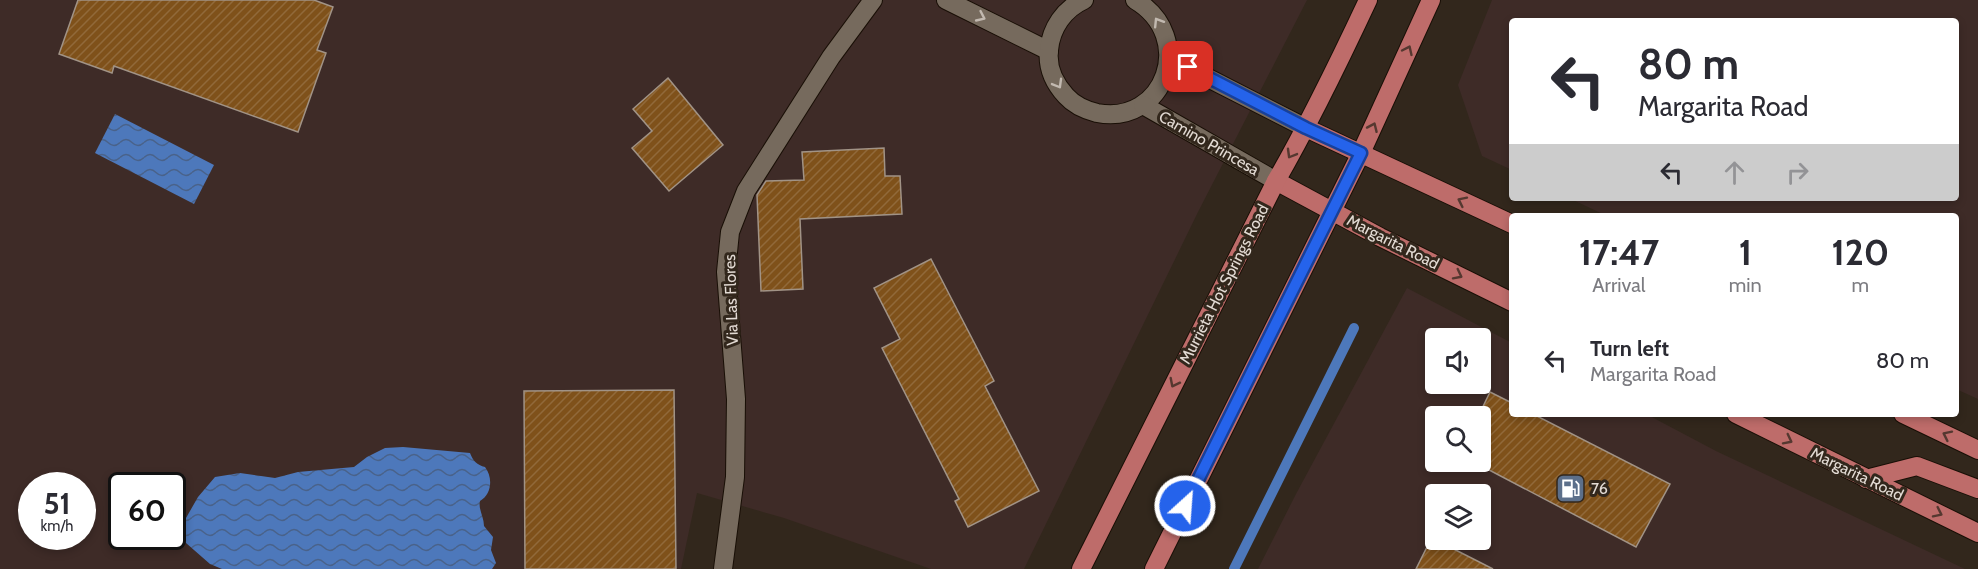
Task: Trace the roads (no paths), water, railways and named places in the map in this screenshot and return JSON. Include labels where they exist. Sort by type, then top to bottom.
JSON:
[{"type":"main road","name":"Murrieta Hot Springs Road","points":[[1081,569],[1276,181],[1306,128],[1368,0]]},
{"type":"main road","points":[[1154,569],[1361,153],[1431,0]]},
{"type":"main road","points":[[1306,128],[1509,223]]},
{"type":"main road","name":"Margarita Road","points":[[1276,181],[1509,300]]},
{"type":"main road","name":"Margarita Road","points":[[1742,417],[1978,533]]},
{"type":"main road","points":[[1910,417],[1978,450]]},
{"type":"main road","points":[[1866,479],[1917,466],[1978,489]]},
{"type":"street","name":"Via Las Flores","points":[[723,569],[735,477],[736,399],[726,272],[730,232],[746,191],[831,57],[873,0]]},
{"type":"street","points":[[946,0],[1048,51],[1052,33],[1061,17],[1075,1]]},
{"type":"street","points":[[1135,0],[1146,7],[1159,21],[1167,39],[1169,58],[1306,128]]},
{"type":"street","name":"Camino Princesa","points":[[1048,51],[1050,70],[1058,88],[1071,102],[1088,111],[1107,115],[1125,113],[1143,105],[1156,92],[1165,76],[1169,58]]},
{"type":"street","name":"Camino Princesa","points":[[1143,105],[1276,181]]},
{"type":"water","points":[[115,114],[214,165],[194,204],[95,153]]},
{"type":"water","points":[[403,447],[470,453],[476,462],[485,467],[488,471],[490,485],[487,494],[480,501],[480,507],[484,526],[493,537],[491,550],[496,563],[492,569],[222,569],[210,564],[186,543],[186,518],[198,497],[215,477],[240,473],[275,478],[298,472],[354,467],[385,448]]},
{"type":"waterway","points":[[1234,569],[1354,328]]},
{"type":"place","name":"76","points":[[1570,488]]}]
